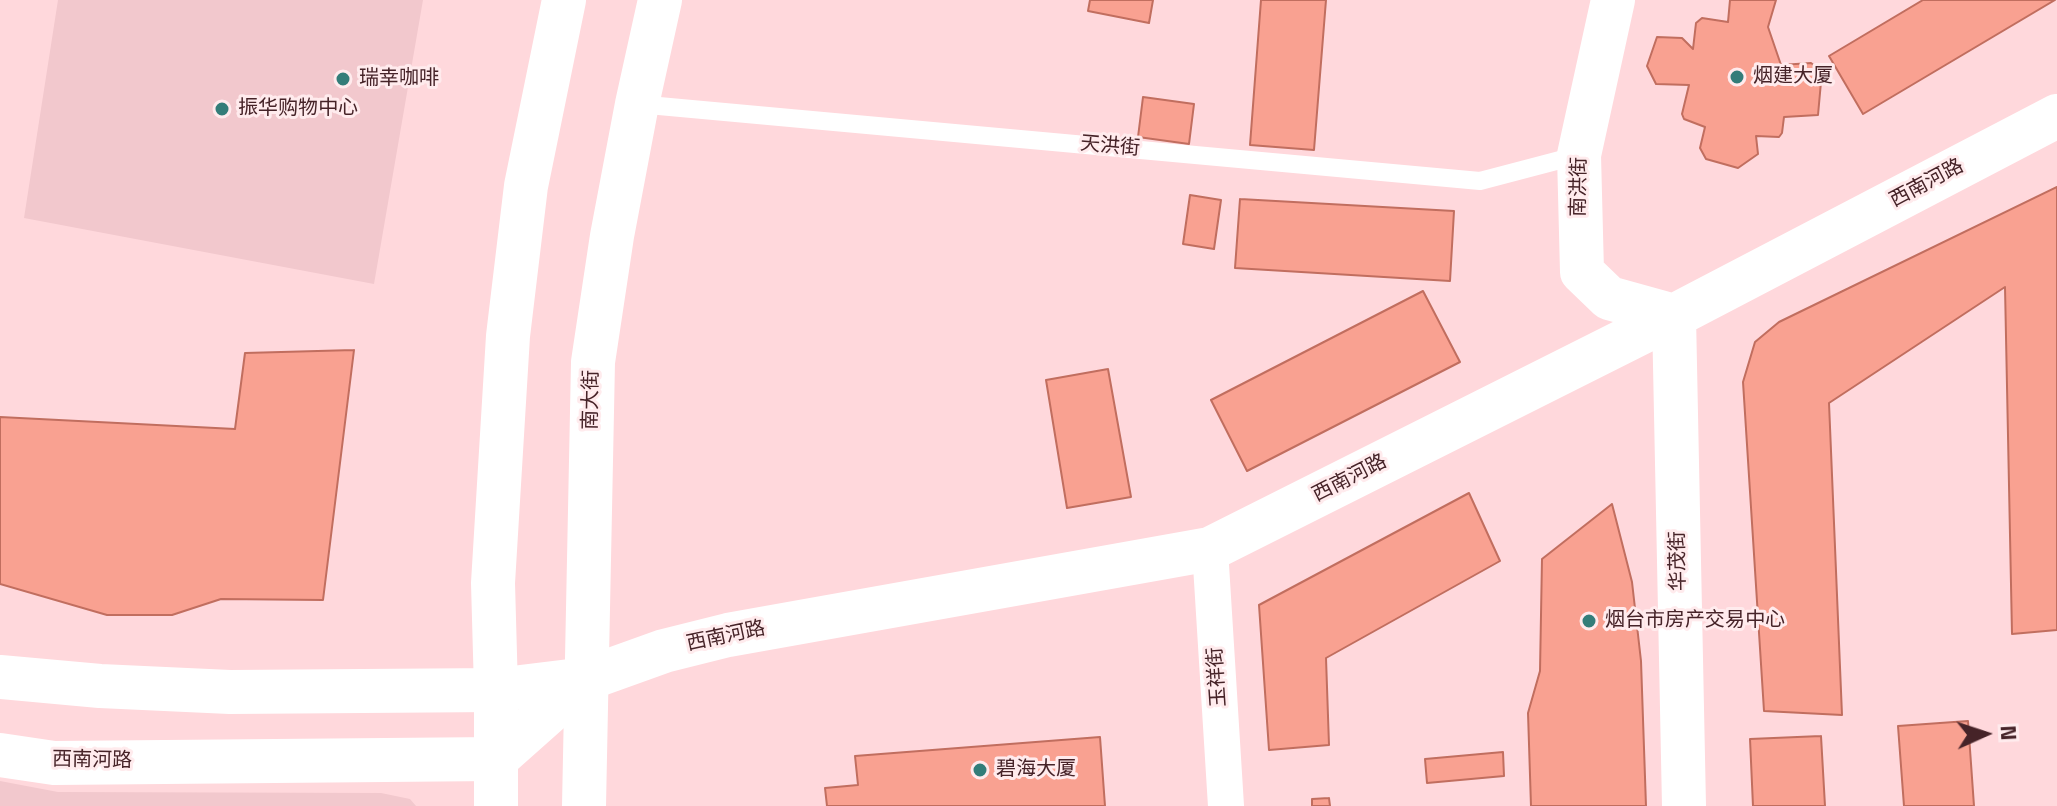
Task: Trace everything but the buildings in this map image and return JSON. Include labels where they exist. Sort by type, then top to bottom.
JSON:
[{"type":"main road","points":[[496,806],[493,583],[508,336],[526,186],[564,0]]},
{"type":"main road","name":"南大街","points":[[584,806],[593,362],[612,236],[660,0]]},
{"type":"main road","name":"南洪街","points":[[1613,0],[1579,155],[1582,272],[1609,298],[1674,316]]},
{"type":"main road","name":"西南河路","points":[[0,677],[100,686],[230,692],[496,690],[586,679],[664,651],[728,635],[1210,549],[1674,316],[2057,116]]},
{"type":"main road","name":"华茂街","points":[[1674,316],[1684,806]]},
{"type":"main road","name":"西南河路","points":[[0,755],[54,763],[496,759],[586,679]]},
{"type":"street","name":"玉祥街","points":[[1210,549],[1226,806]]},
{"type":"lane","name":"天洪街","points":[[637,104],[1480,181],[1579,155]]},
{"type":"shaded area","name":"振华购物中心","points":[[58,0],[423,0],[374,284],[24,218]]},
{"type":"shaded area","points":[[0,781],[58,792],[381,793],[410,799],[416,806],[0,806]]},
{"type":"place","name":"烟建大厦","points":[[1737,77]]},
{"type":"place","name":"瑞幸咖啡","points":[[343,79]]},
{"type":"place","name":"振华购物中心","points":[[222,109]]},
{"type":"place","name":"烟台市房产交易中心","points":[[1589,621]]},
{"type":"place","name":"碧海大厦","points":[[980,770]]}]
